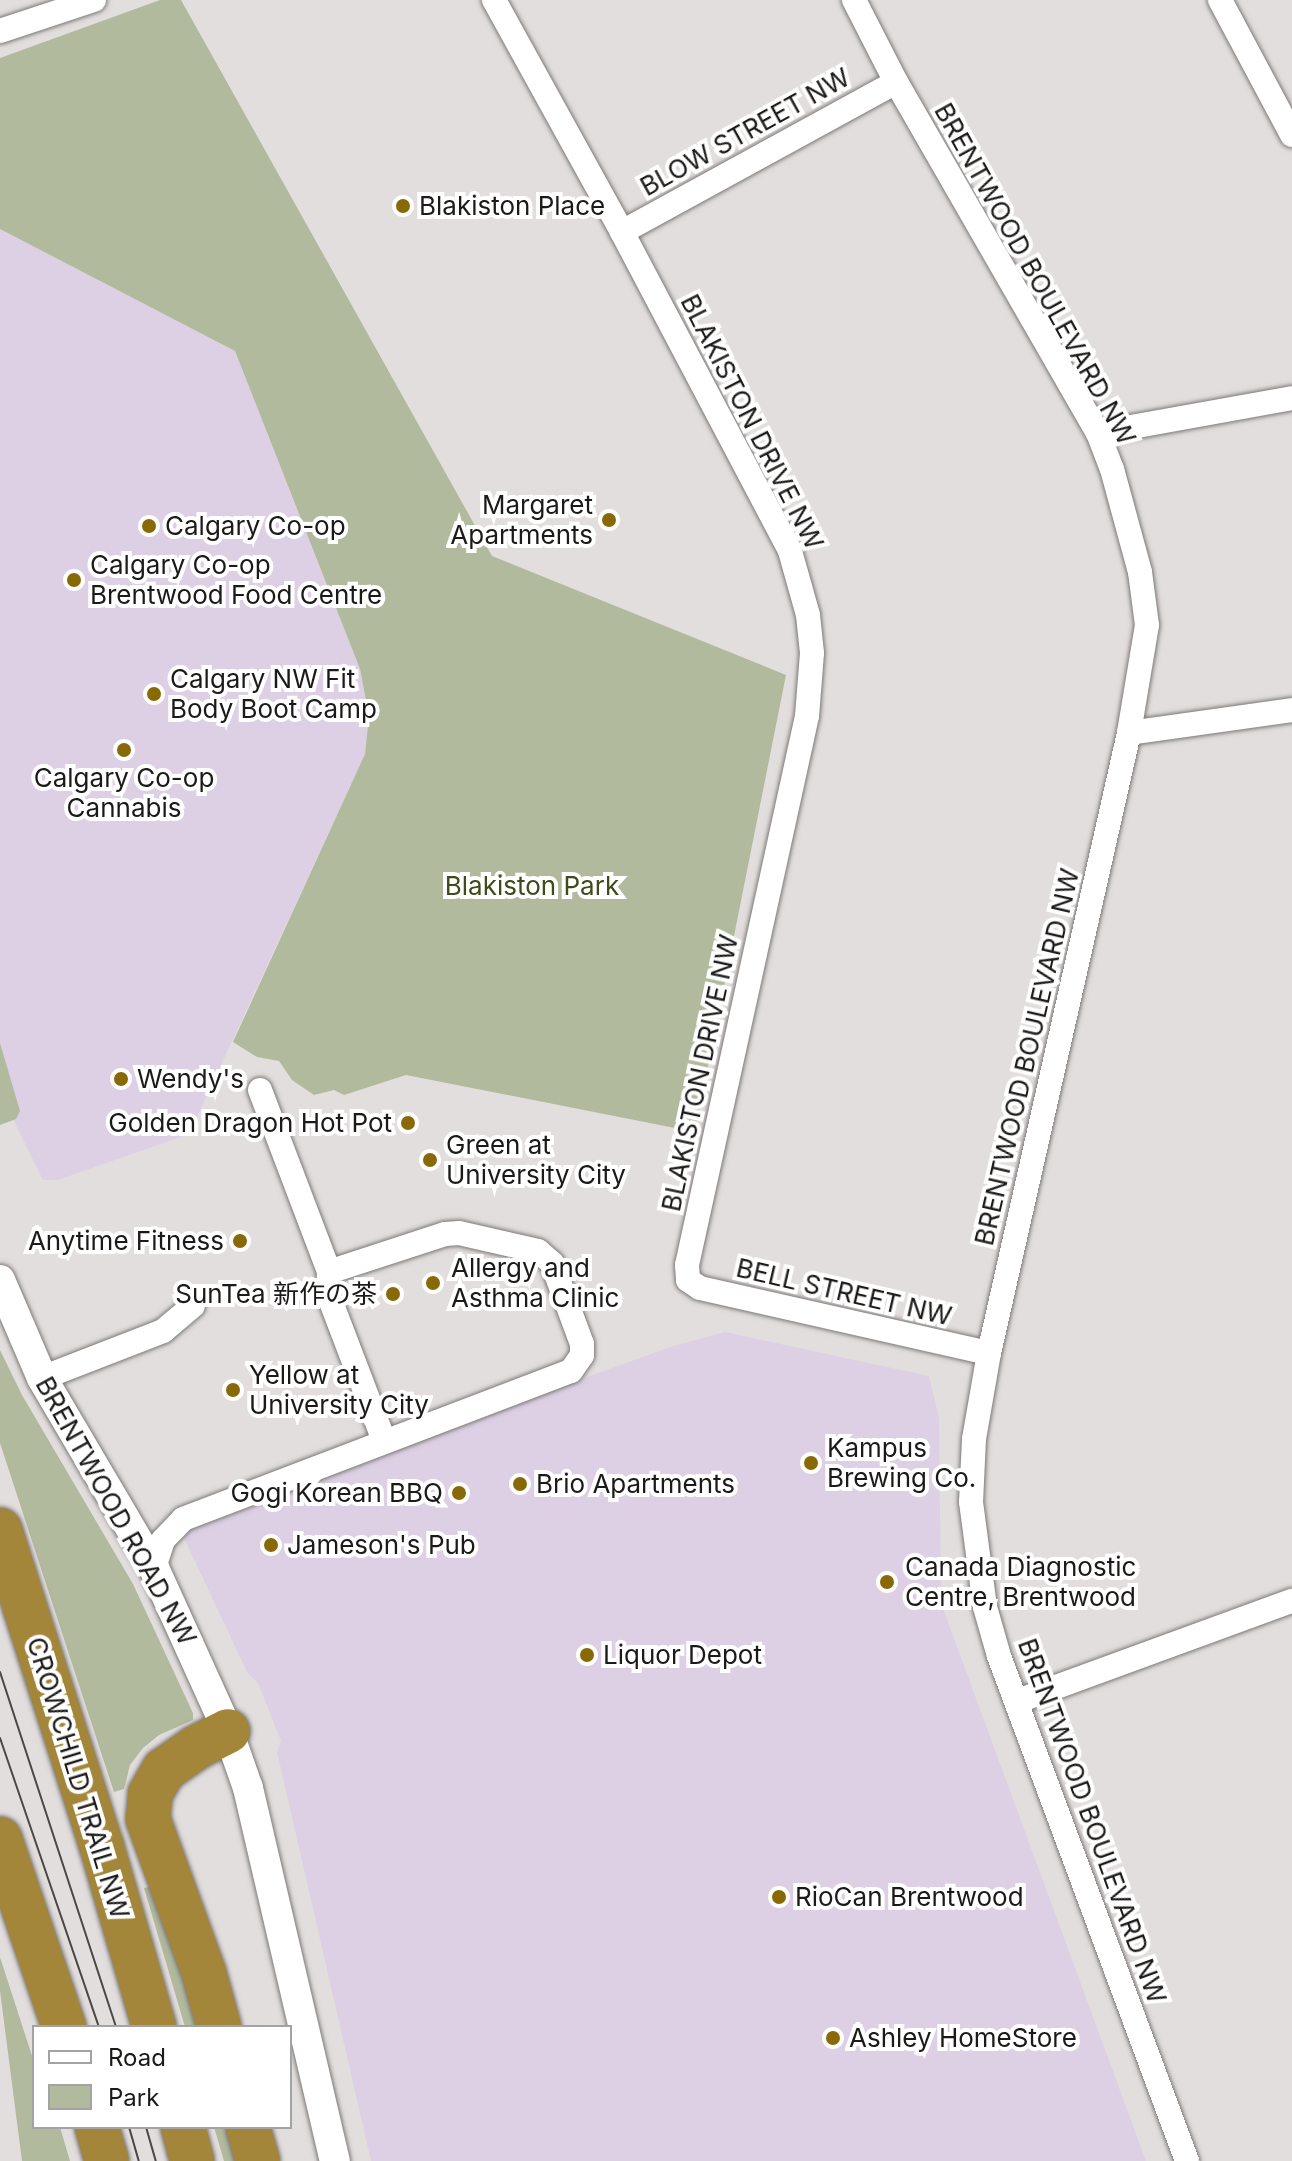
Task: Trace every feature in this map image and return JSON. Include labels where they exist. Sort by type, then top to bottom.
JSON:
[{"type":"highway","name":"CROWCHILD TRAIL NW","points":[[0,1530],[101,1844],[153,2025]]},
{"type":"highway","points":[[218,2025],[204,1973],[148,1819],[150,1794],[164,1770],[195,1748],[228,1731]]},
{"type":"highway","points":[[0,1839],[63,2025]]},
{"type":"highway","points":[[98,2129],[107,2161]]},
{"type":"highway","points":[[184,2129],[192,2161]]},
{"type":"highway","points":[[249,2129],[258,2161]]},
{"type":"street","points":[[0,31],[94,0]]},
{"type":"street","name":"BLAKISTON DRIVE NW","points":[[494,0],[622,232],[790,551],[803,592],[812,653],[807,716],[687,1265],[688,1280]]},
{"type":"street","name":"BRENTWOOD BOULEVARD NW","points":[[854,0],[896,82],[1098,433],[1112,469],[1140,572],[1147,625],[1129,733],[989,1353],[974,1439],[971,1502],[985,1607],[1187,2161]]},
{"type":"street","points":[[1220,0],[1292,135]]},
{"type":"street","name":"BLOW STREET NW","points":[[622,232],[896,82]]},
{"type":"street","points":[[1098,433],[1292,398]]},
{"type":"street","points":[[1129,733],[1292,710]]},
{"type":"street","points":[[260,1090],[329,1272],[328,1294],[384,1441]]},
{"type":"street","points":[[154,1568],[163,1540],[183,1519],[571,1371],[579,1363],[582,1344],[552,1263],[538,1251],[459,1233],[445,1234],[329,1272]]},
{"type":"street","name":"BRENTWOOD ROAD NW","points":[[0,1280],[42,1378],[154,1568],[228,1731],[248,1788],[335,2161]]},
{"type":"street","name":"BELL STREET NW","points":[[688,1280],[700,1288],[989,1353]]},
{"type":"street","points":[[42,1378],[163,1331],[193,1306]]},
{"type":"street","points":[[1018,1701],[1292,1601]]},
{"type":"shaded area","points":[[0,229],[235,351],[360,669],[369,716],[365,754],[189,1134],[58,1180],[43,1180],[0,1093]]},
{"type":"shaded area","name":"RioCan Brentwood","points":[[725,1332],[929,1376],[939,1418],[941,1603],[1146,2161],[371,2161],[277,1752],[281,1741],[258,1683],[247,1672],[184,1538],[182,1525],[670,1347]]},
{"type":"green space","name":"Blakiston Park","points":[[160,0],[181,0],[492,556],[786,675],[695,1132],[406,1075],[344,1095],[334,1090],[314,1095],[292,1080],[279,1061],[257,1057],[233,1042],[365,754],[369,716],[360,669],[235,351],[0,229],[0,58]]},
{"type":"green space","points":[[0,1043],[20,1111],[16,1119],[0,1125]]},
{"type":"green space","points":[[0,1350],[22,1395],[133,1584],[193,1713],[193,1720],[159,1735],[143,1748],[130,1765],[124,1789],[114,1792],[0,1443]]},
{"type":"green space","points":[[155,1886],[205,2025],[184,2025],[144,1888]]},
{"type":"green space","points":[[0,1957],[32,2056],[32,2129],[61,2129],[70,2161],[22,2161],[0,1991]]},
{"type":"green space","points":[[215,2129],[234,2129],[242,2161],[224,2161]]},
{"type":"tram line","points":[[0,1672],[115,2025]]},
{"type":"tram line","points":[[0,1738],[98,2025]]},
{"type":"tram line","points":[[130,2129],[139,2161]]},
{"type":"tram line","points":[[147,2129],[156,2161]]},
{"type":"place","name":"Blakiston Place","points":[[403,206]]},
{"type":"place","name":"Margaret Apartments","points":[[609,520]]},
{"type":"place","name":"Calgary Co-op","points":[[149,526]]},
{"type":"place","name":"Calgary Co-op Brentwood Food Centre","points":[[74,580]]},
{"type":"place","name":"Calgary NW Fit Body Boot Camp","points":[[154,694]]},
{"type":"place","name":"Calgary Co-op Cannabis","points":[[124,750]]},
{"type":"place","name":"Wendy's","points":[[121,1079]]},
{"type":"place","name":"Golden Dragon Hot Pot","points":[[408,1123]]},
{"type":"place","name":"Green at University City","points":[[430,1160]]},
{"type":"place","name":"Anytime Fitness","points":[[240,1241]]},
{"type":"place","name":"Allergy and Asthma Clinic","points":[[433,1283]]},
{"type":"place","name":"SunTea 新作の茶","points":[[393,1294]]},
{"type":"place","name":"Yellow at University City","points":[[233,1390]]},
{"type":"place","name":"Kampus Brewing Co.","points":[[811,1463]]},
{"type":"place","name":"Brio Apartments","points":[[520,1484]]},
{"type":"place","name":"Gogi Korean BBQ","points":[[459,1493]]},
{"type":"place","name":"Jameson's Pub","points":[[271,1545]]},
{"type":"place","name":"Canada Diagnostic Centre, Brentwood","points":[[887,1582]]},
{"type":"place","name":"Liquor Depot","points":[[587,1655]]},
{"type":"place","name":"RioCan Brentwood","points":[[779,1897]]},
{"type":"place","name":"Ashley HomeStore","points":[[833,2038]]}]
